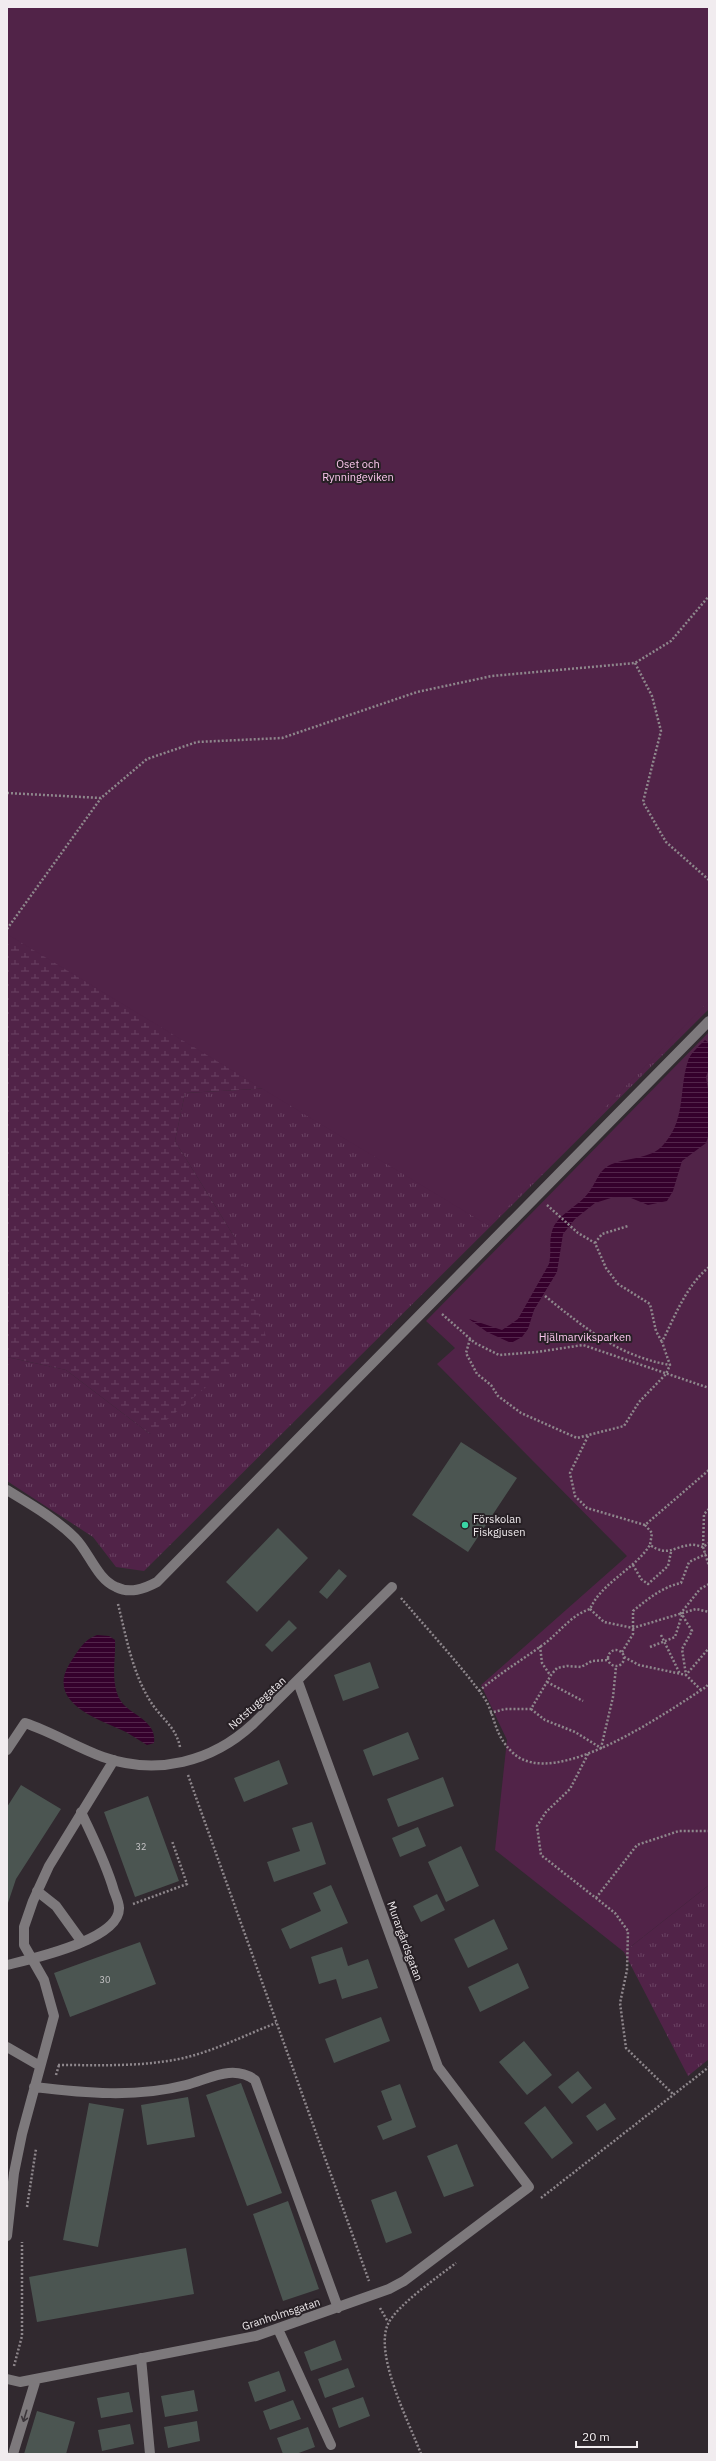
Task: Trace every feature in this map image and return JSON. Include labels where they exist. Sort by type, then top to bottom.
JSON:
[{"type":"street","points":[[7,1490],[58,1523],[76,1539],[106,1582],[117,1588],[131,1591],[145,1589],[157,1582],[430,1303],[709,1022]]},
{"type":"street","name":"Notstugegatan","points":[[7,1750],[25,1723],[114,1760],[155,1765],[183,1763],[205,1756],[231,1742],[298,1682],[392,1587]]},
{"type":"street","name":"Murargårdsgatan","points":[[298,1682],[438,2067],[529,2187]]},
{"type":"street","points":[[7,2236],[10,2184],[34,2087],[54,2016],[44,1980],[24,1946],[24,1927],[48,1866],[114,1760]]},
{"type":"street","points":[[7,1965],[33,1959],[82,1942],[98,1935],[116,1921],[119,1909],[108,1871],[81,1812]]},
{"type":"street","points":[[37,1891],[56,1906],[82,1942]]},
{"type":"street","points":[[7,2047],[40,2066]]},
{"type":"street","points":[[34,2087],[127,2093],[184,2086],[231,2072],[245,2073],[255,2080],[338,2308]]},
{"type":"street","name":"Granholmsgatan","points":[[9,2379],[20,2382],[256,2336],[374,2295],[404,2282],[529,2187]]},
{"type":"street","points":[[278,2328],[331,2445]]},
{"type":"street","points":[[141,2358],[150,2454]]},
{"type":"street","points":[[14,2454],[36,2379]]},
{"type":"path","points":[[7,929],[101,798],[147,759],[197,742],[282,738],[417,692],[492,676],[635,663],[671,641],[709,596]]},
{"type":"path","points":[[635,663],[652,696],[661,731],[643,802],[666,842],[709,880]]},
{"type":"path","points":[[7,793],[101,798]]},
{"type":"path","points":[[470,1339],[466,1353],[477,1374],[491,1385],[498,1396],[521,1413],[577,1438],[624,1426],[639,1402],[666,1374],[670,1365],[656,1330],[650,1304],[618,1284],[606,1268],[595,1242],[571,1227],[558,1216]]},
{"type":"path","points":[[595,1242],[602,1234],[628,1226]]},
{"type":"path","points":[[662,1342],[686,1292],[699,1275],[709,1267]]},
{"type":"path","points":[[545,1296],[595,1336],[650,1362],[670,1365]]},
{"type":"path","points":[[430,1303],[470,1339],[499,1355],[583,1346],[709,1388]]},
{"type":"path","points":[[479,1691],[497,1676],[540,1646],[582,1612],[590,1609],[595,1597],[634,1565],[650,1545],[652,1533],[645,1526],[587,1508],[575,1496],[570,1473],[588,1435]]},
{"type":"path","points":[[645,1526],[709,1470]]},
{"type":"path","points":[[709,1509],[704,1514],[703,1547],[709,1566]]},
{"type":"path","points":[[650,1545],[656,1549],[671,1552],[690,1545],[703,1547],[709,1542]]},
{"type":"path","points":[[634,1565],[641,1579],[648,1584],[668,1566],[671,1552]]},
{"type":"path","points":[[622,1652],[633,1634],[634,1611],[651,1596],[671,1586],[681,1583],[689,1562],[706,1554]]},
{"type":"path","points":[[650,1647],[675,1637],[682,1614],[700,1589],[709,1584]]},
{"type":"path","points":[[392,1587],[484,1697],[498,1736],[514,1754],[525,1761],[538,1764],[576,1760],[644,1727],[701,1690],[709,1683]]},
{"type":"path","points":[[117,1588],[116,1598],[138,1676],[149,1699],[178,1734],[183,1763],[374,2295]]},
{"type":"path","points":[[590,1609],[604,1622],[633,1628],[696,1609],[709,1612]]},
{"type":"path","points":[[682,1614],[692,1631],[682,1649],[686,1675]]},
{"type":"path","points":[[661,1635],[662,1642],[680,1674]]},
{"type":"path","points":[[540,1646],[542,1663],[551,1675]]},
{"type":"path","points":[[686,1675],[709,1648]]},
{"type":"path","points":[[608,1660],[612,1651],[622,1652]]},
{"type":"path","points":[[616,1667],[622,1665],[624,1657],[622,1652]]},
{"type":"path","points":[[624,1657],[640,1665],[686,1675],[701,1690]]},
{"type":"path","points":[[531,1709],[551,1675],[557,1668],[567,1666],[581,1667],[592,1660],[608,1660],[616,1667]]},
{"type":"path","points":[[601,1748],[613,1697],[616,1667]]},
{"type":"path","points":[[547,1682],[583,1701]]},
{"type":"path","points":[[490,1713],[505,1709],[531,1709],[545,1720],[575,1732],[601,1748]]},
{"type":"path","points":[[588,1754],[570,1789],[546,1812],[537,1826],[541,1855],[615,1913],[628,1931],[626,1970],[620,2003],[626,2048],[674,2095]]},
{"type":"path","points":[[596,1898],[637,1845],[679,1831],[709,1831]]},
{"type":"path","points":[[119,1909],[187,1884],[172,1841]]},
{"type":"path","points":[[40,2066],[134,2066],[181,2059],[206,2051],[276,2022]]},
{"type":"path","points":[[52,2089],[59,2065]]},
{"type":"path","points":[[535,2203],[709,2067]]},
{"type":"path","points":[[26,2215],[37,2145]]},
{"type":"path","points":[[9,2379],[22,2336],[23,2238]]},
{"type":"path","points":[[421,2454],[389,2373],[384,2337],[388,2322],[401,2307],[459,2261]]},
{"type":"green space","name":"Oset och Rynningeviken","points":[[7,7],[709,7],[709,1001],[489,1226],[7,934]]},
{"type":"green space","points":[[7,432],[709,910],[709,1009],[144,1571],[116,1567],[93,1537],[7,1481],[7,1357],[66,1370],[150,1434],[235,1238],[175,1141],[185,1093],[307,1086],[7,951]]},
{"type":"green space","points":[[88,867],[307,1086],[185,1093],[175,1141],[235,1238],[266,1337],[150,1434],[66,1370],[7,1357],[7,951]]},
{"type":"green space","name":"Hjälmarviksparken","points":[[709,1032],[709,1885],[624,1952],[495,1850],[507,1740],[481,1685],[627,1556],[437,1364],[455,1348],[426,1321]]},
{"type":"green space","points":[[709,1885],[709,2059],[688,2076],[624,1952]]},
{"type":"shaded area","points":[[705,1040],[709,1043],[709,1068],[706,1077],[709,1095],[709,1134],[706,1143],[682,1161],[673,1191],[667,1201],[648,1205],[631,1198],[614,1197],[595,1203],[575,1219],[563,1234],[557,1272],[534,1310],[528,1329],[522,1337],[511,1343],[487,1332],[469,1319],[502,1330],[518,1319],[549,1264],[553,1228],[560,1218],[585,1197],[599,1174],[605,1168],[615,1163],[652,1153],[664,1144],[671,1134],[679,1113],[689,1058]]},
{"type":"shaded area","points":[[97,1635],[109,1636],[115,1640],[114,1673],[116,1690],[123,1704],[144,1720],[152,1730],[154,1743],[147,1745],[126,1732],[78,1708],[64,1689],[64,1677],[70,1663],[84,1643]]},
{"type":"building","points":[[461,1442],[517,1478],[468,1552],[412,1515]]},
{"type":"building","points":[[278,1528],[308,1558],[257,1612],[226,1582]]},
{"type":"building","points":[[339,1569],[347,1576],[327,1599],[319,1592]]},
{"type":"building","points":[[289,1620],[297,1628],[272,1652],[265,1645]]},
{"type":"building","points":[[370,1662],[379,1688],[343,1701],[334,1675]]},
{"type":"building","points":[[408,1732],[419,1759],[373,1776],[363,1750]]},
{"type":"building","points":[[279,1760],[288,1784],[244,1802],[234,1778]]},
{"type":"building","points":[[443,1777],[454,1806],[398,1827],[387,1799]]},
{"type":"building","points":[[21,1785],[61,1809],[16,1879],[7,1906],[7,1807]]},
{"type":"building","points":[[148,1796],[179,1881],[135,1897],[104,1812]]},
{"type":"building","points":[[312,1822],[326,1864],[274,1882],[267,1862],[300,1851],[292,1828]]},
{"type":"building","points":[[418,1827],[426,1846],[400,1857],[392,1838]]},
{"type":"building","points":[[461,1846],[479,1886],[446,1902],[428,1862]]},
{"type":"building","points":[[331,1885],[348,1923],[290,1949],[281,1929],[321,1911],[313,1893]]},
{"type":"building","points":[[437,1894],[445,1910],[421,1922],[413,1906]]},
{"type":"building","points":[[494,1919],[508,1949],[468,1968],[454,1939]]},
{"type":"building","points":[[140,1942],[156,1984],[70,2017],[54,1973]]},
{"type":"building","points":[[342,1947],[348,1966],[368,1959],[378,1988],[342,1999],[336,1979],[319,1984],[311,1957]]},
{"type":"building","points":[[518,1963],[529,1988],[480,2012],[468,1987]]},
{"type":"building","points":[[381,2017],[390,2041],[334,2063],[325,2039]]},
{"type":"building","points":[[524,2041],[552,2075],[527,2095],[499,2062]]},
{"type":"building","points":[[578,2071],[592,2088],[572,2104],[558,2087]]},
{"type":"building","points":[[241,2083],[282,2193],[247,2206],[206,2095]]},
{"type":"building","points":[[400,2084],[416,2127],[383,2140],[377,2126],[392,2120],[381,2091]]},
{"type":"building","points":[[188,2097],[195,2137],[147,2145],[141,2105]]},
{"type":"building","points":[[89,2103],[124,2109],[98,2247],[63,2240]]},
{"type":"building","points":[[605,2103],[616,2119],[597,2131],[586,2116]]},
{"type":"building","points":[[545,2106],[573,2143],[552,2159],[524,2123]]},
{"type":"building","points":[[457,2144],[474,2186],[444,2197],[427,2156]]},
{"type":"building","points":[[396,2191],[412,2233],[386,2243],[371,2200]]},
{"type":"building","points":[[288,2201],[319,2289],[283,2301],[253,2214]]},
{"type":"building","points":[[186,2248],[194,2294],[37,2322],[29,2277]]},
{"type":"building","points":[[335,2340],[342,2360],[311,2371],[304,2352]]},
{"type":"building","points":[[348,2368],[355,2387],[325,2398],[318,2379]]},
{"type":"building","points":[[279,2371],[286,2391],[255,2402],[248,2382]]},
{"type":"building","points":[[194,2390],[198,2411],[165,2417],[161,2396]]},
{"type":"building","points":[[129,2392],[133,2412],[101,2418],[97,2398]]},
{"type":"building","points":[[363,2397],[370,2416],[339,2428],[332,2408]]},
{"type":"building","points":[[293,2400],[301,2419],[270,2430],[263,2411]]},
{"type":"building","points":[[37,2411],[75,2422],[66,2454],[24,2454]]},
{"type":"building","points":[[197,2421],[200,2441],[168,2448],[164,2427]]},
{"type":"building","points":[[130,2424],[134,2444],[102,2451],[98,2430]]},
{"type":"building","points":[[308,2427],[315,2447],[296,2454],[283,2454],[277,2438]]},
{"type":"place","name":"Förskolan Fiskgjusen","points":[[465,1525]]}]
